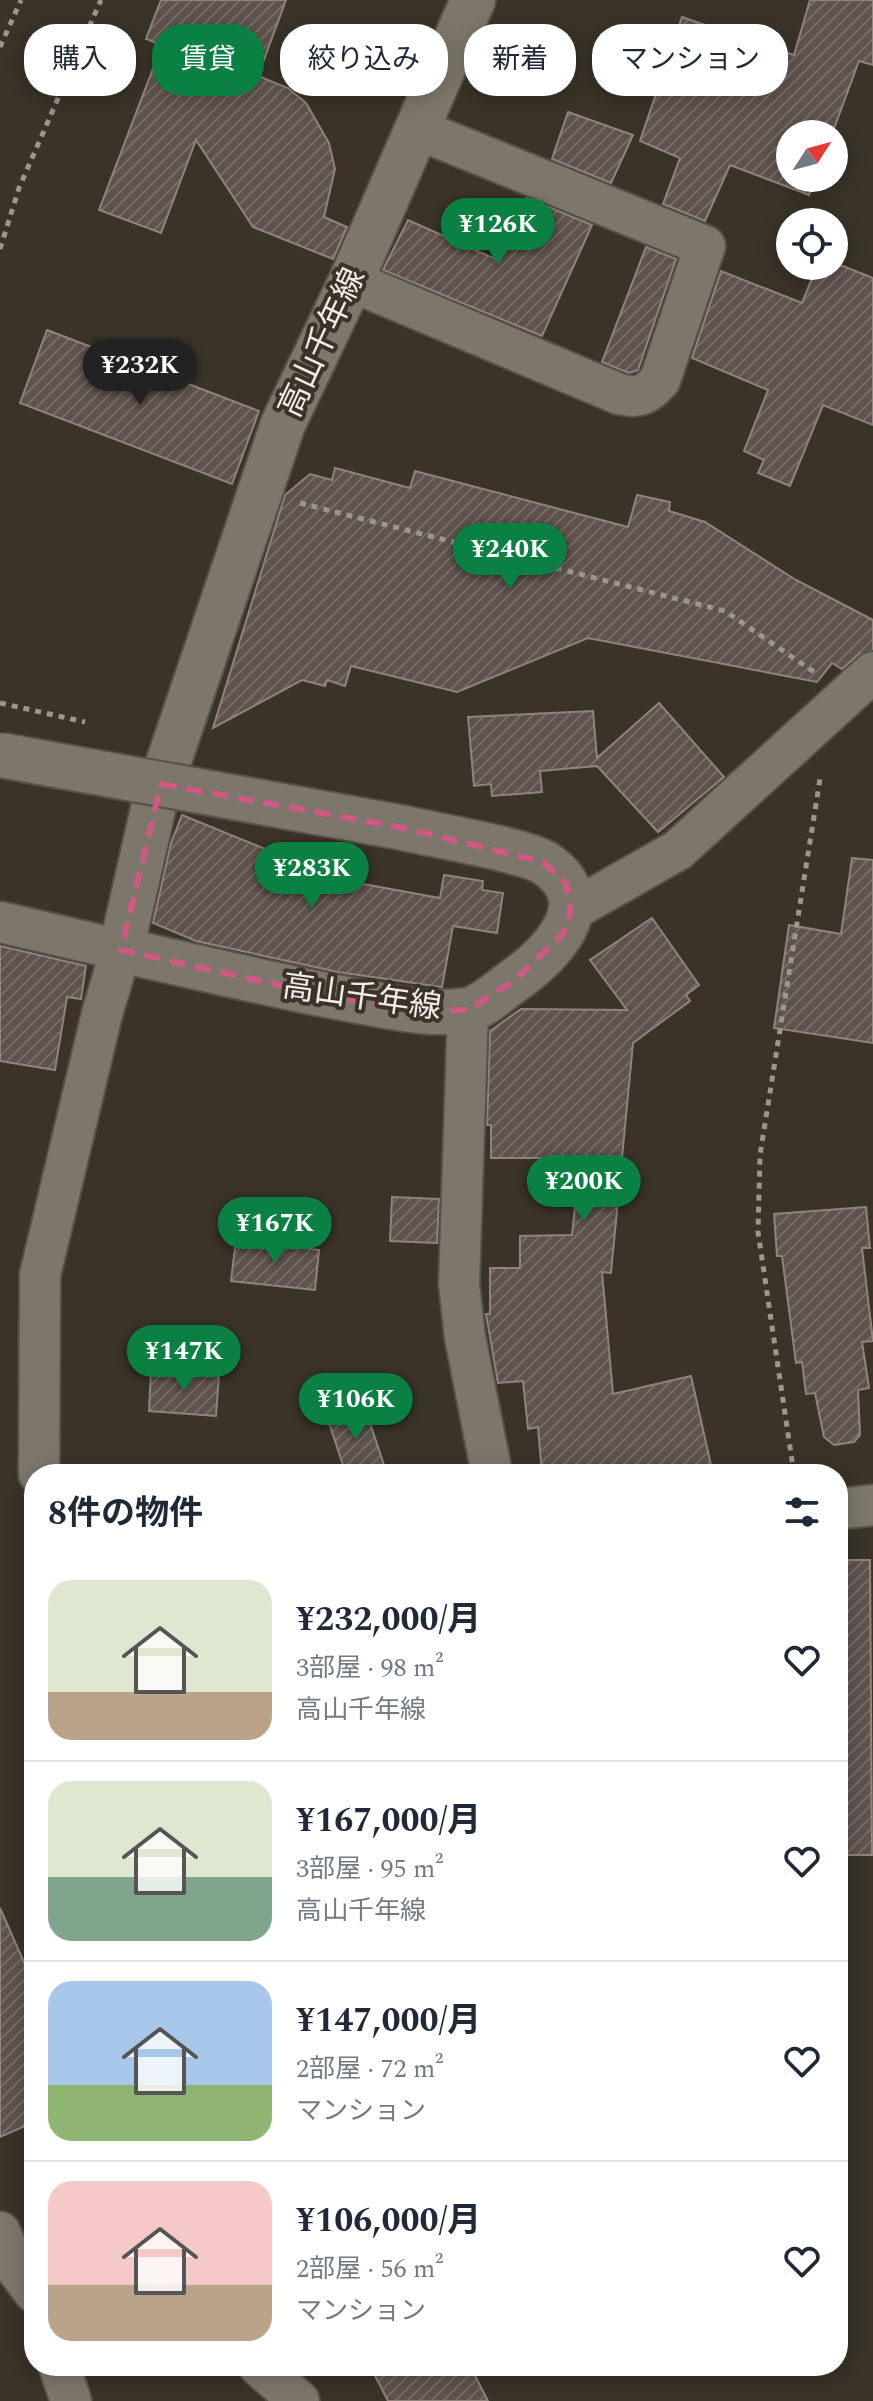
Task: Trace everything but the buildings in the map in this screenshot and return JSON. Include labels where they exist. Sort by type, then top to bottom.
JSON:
[{"type":"main road","name":"高山千年線","points":[[473,0],[351,281],[283,424],[154,805],[121,950],[333,997],[417,1011],[468,1010],[515,980],[547,954],[564,933],[571,911]]},
{"type":"main road","points":[[0,755],[404,828],[543,862],[566,883],[571,911]]},
{"type":"street","points":[[351,281],[619,394],[633,398],[648,394],[660,380],[705,246],[417,129]]},
{"type":"street","points":[[571,911],[678,850],[859,685]]},
{"type":"street","points":[[0,922],[121,950],[102,1014],[40,1275],[39,1464]]},
{"type":"street","points":[[468,1010],[459,1284],[477,1409],[490,1464]]},
{"type":"street","points":[[848,1508],[873,1505]]},
{"type":"street","points":[[0,2232],[24,2279]]},
{"type":"street","points":[[62,2376],[71,2401]]},
{"type":"street","points":[[270,2376],[299,2401]]},
{"type":"path","points":[[0,47],[21,0]]},
{"type":"path","points":[[0,249],[19,188],[101,0]]},
{"type":"path","points":[[260,492],[725,611],[790,653],[859,685]]},
{"type":"path","points":[[793,1464],[758,1232],[760,1155],[822,765],[807,734]]},
{"type":"highlighted area","points":[[161,784],[404,828],[543,862],[566,883],[571,911],[564,933],[515,980],[468,1010],[417,1011],[320,994],[121,950]]}]
